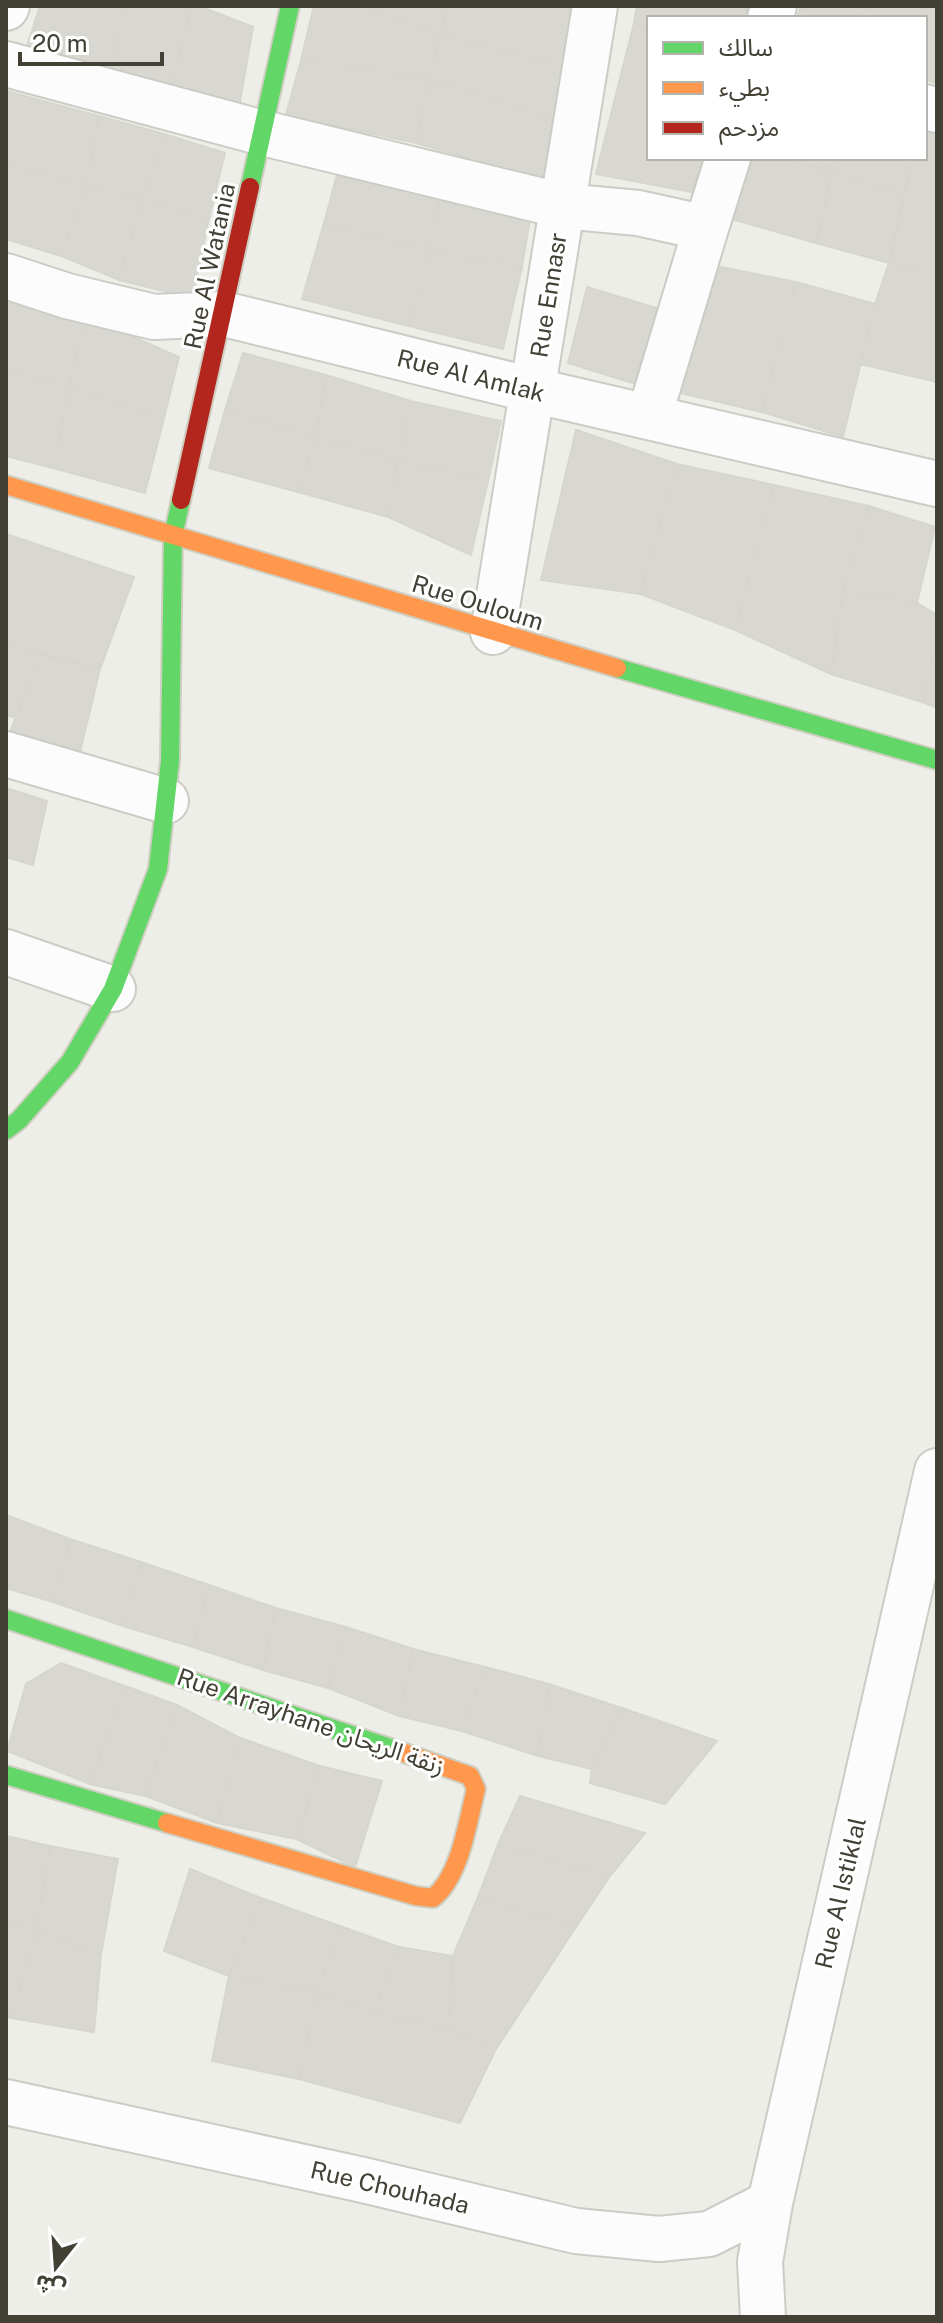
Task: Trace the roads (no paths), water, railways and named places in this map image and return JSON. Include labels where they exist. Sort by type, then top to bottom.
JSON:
[{"type":"street","name":"Rue Al Watania","points":[[6,1130],[19,1120],[70,1062],[113,989],[158,869],[170,761],[173,536],[290,6]]},
{"type":"street","name":"Rue Ennasr","points":[[493,632],[595,6]]},
{"type":"street","points":[[6,64],[263,133],[563,206],[638,213],[706,228]]},
{"type":"street","points":[[649,417],[727,160]]},
{"type":"street","name":"Rue Al Amlak","points":[[6,276],[67,296],[154,317],[224,314],[532,390],[937,484]]},
{"type":"street","name":"Rue Ouloum","points":[[6,485],[493,632],[937,760]]},
{"type":"street","points":[[6,754],[166,801]]},
{"type":"street","points":[[6,952],[113,989]]},
{"type":"street","name":"Rue Al Istiklal","points":[[763,2317],[760,2262],[770,2203],[937,1471]]},
{"type":"street","name":"Rue Arrayhane زنقة الريحان","points":[[6,1775],[401,1892],[433,1898],[444,1889],[452,1876],[476,1789],[470,1776],[459,1771],[8,1630]]},
{"type":"street","name":"Rue Chouhada","points":[[6,2102],[363,2180],[576,2231],[659,2239],[709,2234],[770,2203]]},
{"type":"street","points":[[709,2234],[760,2262]]}]
